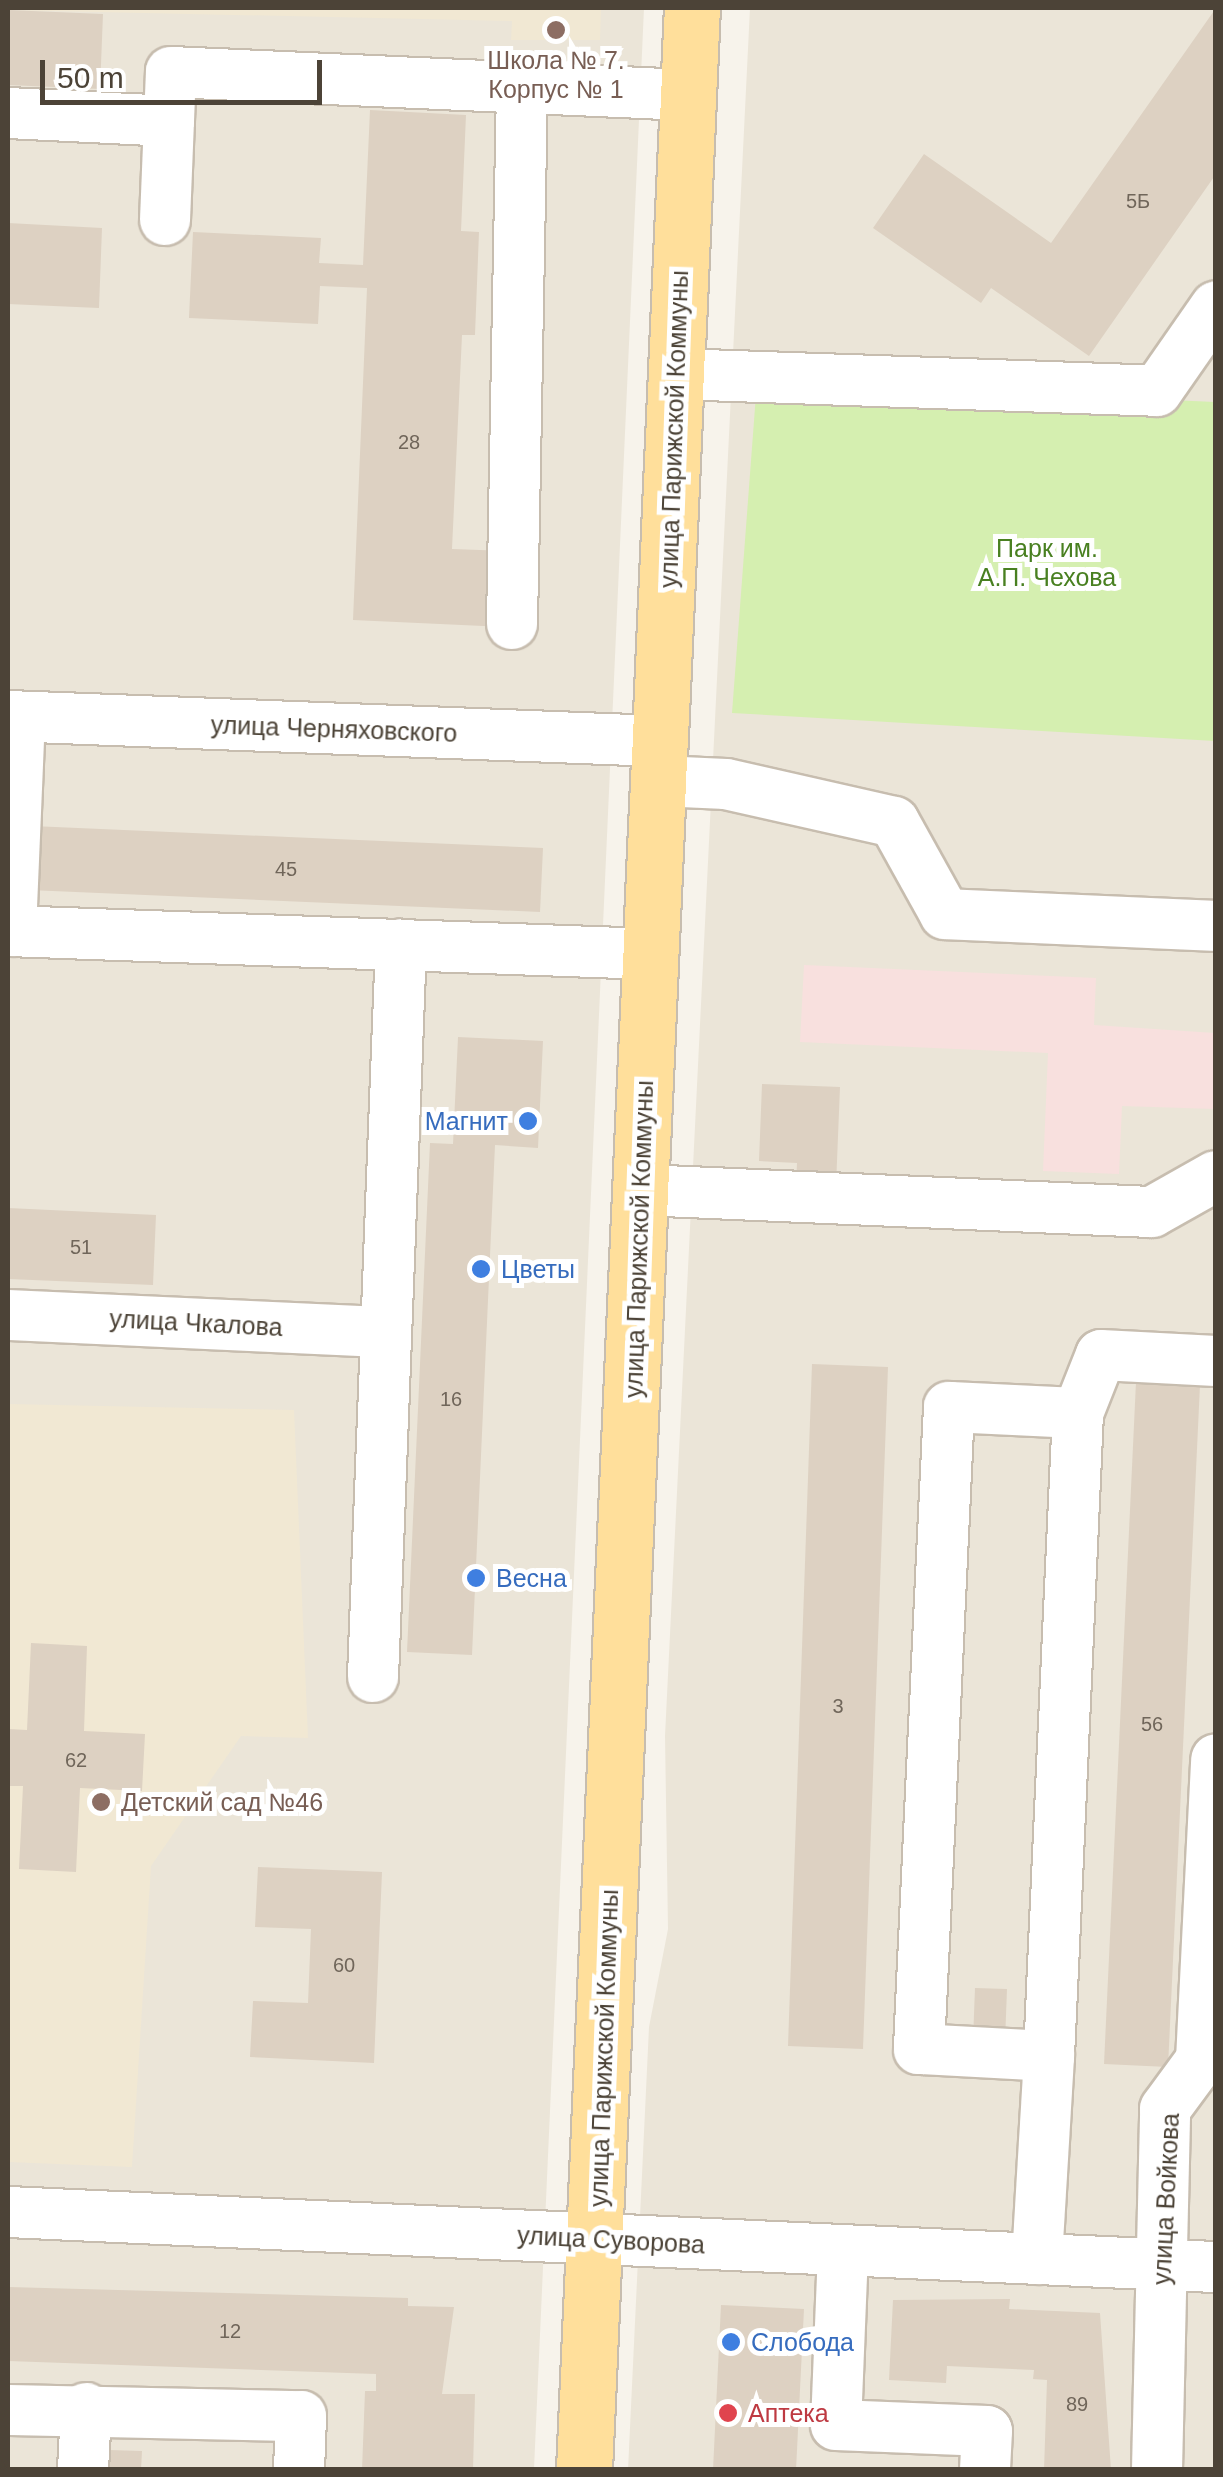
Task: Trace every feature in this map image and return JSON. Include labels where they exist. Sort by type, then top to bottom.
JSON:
[{"type":"main road","name":"улица Парижской Коммуны","points":[[584,2470],[692,8]]},
{"type":"street","points":[[164,220],[171,72],[688,95]]},
{"type":"street","points":[[512,624],[522,88]]},
{"type":"street","points":[[8,114],[169,120]]},
{"type":"street","points":[[676,374],[1157,391],[1216,306]]},
{"type":"street","points":[[14,717],[9,931],[651,954]]},
{"type":"street","name":"улица Черняховского","points":[[14,717],[660,761],[726,784],[894,822],[945,914],[1216,926]]},
{"type":"street","points":[[373,1678],[401,945]]},
{"type":"street","points":[[641,1190],[1152,1212],[1216,1176]]},
{"type":"street","name":"улица Чкалова","points":[[8,1315],[384,1332]]},
{"type":"street","points":[[1037,2259],[1078,1414],[1102,1355],[1216,1361]]},
{"type":"street","points":[[1049,2056],[919,2050],[949,1407],[1078,1414]]},
{"type":"street","name":"улица Войкова","points":[[1157,2470],[1165,2109],[1201,2060],[1216,1758]]},
{"type":"street","name":"улица Суворова","points":[[8,2212],[1216,2267]]},
{"type":"street","points":[[844,2251],[836,2424],[987,2431],[985,2470]]},
{"type":"street","points":[[84,2470],[86,2408]]},
{"type":"street","points":[[8,2410],[86,2408],[300,2416],[298,2470]]},
{"type":"shaded area","points":[[8,8],[644,8],[534,2469],[8,2470]]},
{"type":"shaded area","name":"Школа № 7. Корпус № 1","points":[[601,8],[600,40],[511,40],[512,21],[8,10]]},
{"type":"shaded area","points":[[750,8],[1215,8],[1215,2469],[628,2470],[649,2027],[668,1929],[665,1736]]},
{"type":"shaded area","points":[[804,965],[1096,978],[1094,1025],[1215,1033],[1215,1109],[1122,1106],[1119,1174],[1043,1171],[1048,1053],[800,1042]]},
{"type":"shaded area","name":"Детский сад №46","points":[[8,1404],[294,1410],[308,1738],[241,1736],[151,1866],[132,2167],[8,2162]]},
{"type":"green space","name":"Парк им. А.П. Чехова","points":[[757,381],[1215,402],[1215,741],[732,713]]},
{"type":"building","points":[[1216,8],[1216,174],[1089,356],[991,288],[981,303],[873,228],[924,154],[1051,243]]},
{"type":"building","points":[[8,10],[103,14],[100,89],[8,85]]},
{"type":"building","points":[[370,110],[466,115],[461,231],[479,232],[475,335],[462,335],[452,549],[508,551],[505,627],[353,620],[367,288],[320,286],[318,324],[189,318],[193,232],[321,238],[319,263],[363,265]]},
{"type":"building","points":[[8,223],[102,228],[99,308],[8,304]]},
{"type":"building","points":[[32,826],[543,848],[540,912],[29,890]]},
{"type":"building","points":[[458,1037],[543,1041],[538,1148],[495,1145],[472,1655],[407,1652],[430,1143],[453,1144]]},
{"type":"building","points":[[762,1084],[840,1087],[836,1186],[796,1184],[797,1163],[759,1161]]},
{"type":"building","points":[[8,1208],[156,1215],[153,1285],[8,1279]]},
{"type":"building","points":[[812,1364],[888,1367],[863,2049],[788,2046]]},
{"type":"building","points":[[1136,1382],[1200,1385],[1168,2067],[1104,2064]]},
{"type":"building","points":[[31,1643],[87,1646],[84,1731],[145,1734],[142,1791],[80,1788],[76,1872],[19,1869],[23,1786],[8,1786],[8,1729],[27,1730]]},
{"type":"building","points":[[258,1867],[382,1872],[374,2063],[250,2057],[253,2001],[308,2003],[311,1929],[255,1927]]},
{"type":"building","points":[[975,1988],[1007,1989],[1005,2042],[973,2041]]},
{"type":"building","points":[[8,2287],[408,2298],[408,2306],[454,2307],[442,2394],[475,2394],[473,2470],[362,2470],[365,2391],[376,2391],[376,2374],[8,2361]]},
{"type":"building","points":[[1010,2299],[1009,2309],[1100,2313],[1111,2470],[1044,2470],[1047,2380],[1033,2379],[1034,2370],[947,2366],[946,2383],[889,2380],[893,2300]]},
{"type":"building","points":[[721,2305],[804,2309],[796,2470],[713,2470]]},
{"type":"building","points":[[109,2450],[142,2451],[141,2470],[108,2470]]},
{"type":"place","name":"Школа № 7. Корпус № 1","points":[[556,30]]},
{"type":"place","name":"Магнит","points":[[528,1121]]},
{"type":"place","name":"Цветы","points":[[481,1269]]},
{"type":"place","name":"Весна","points":[[476,1578]]},
{"type":"place","name":"Детский сад №46","points":[[101,1802]]},
{"type":"place","name":"Слобода","points":[[731,2342]]},
{"type":"place","name":"Аптека","points":[[728,2413]]}]
